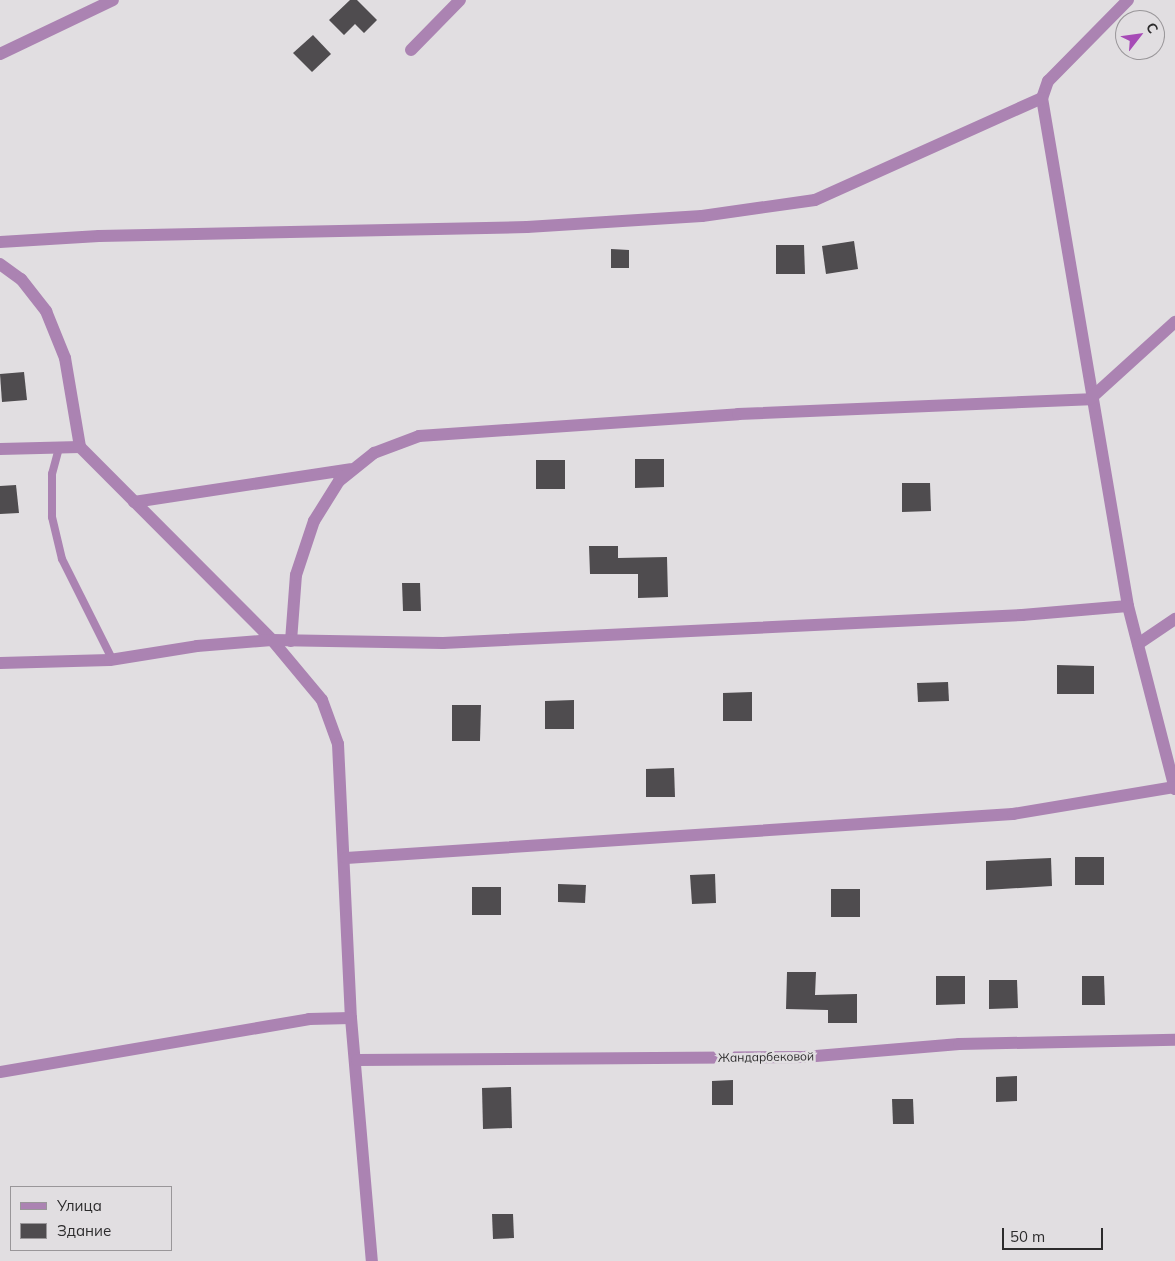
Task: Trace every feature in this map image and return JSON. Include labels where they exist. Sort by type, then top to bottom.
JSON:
[{"type":"street","points":[[0,54],[113,0]]},
{"type":"street","points":[[410,50],[460,0]]},
{"type":"street","points":[[346,858],[1013,814],[1175,788],[1128,606],[1090,399],[1042,98],[1048,81],[1128,0]]},
{"type":"street","points":[[0,242],[99,236],[527,227],[702,216],[815,200],[1042,98]]},
{"type":"street","points":[[0,264],[20,279],[46,311],[65,358],[80,447],[272,640],[322,700],[338,744],[346,858],[351,1018],[357,1060],[372,1261]]},
{"type":"street","points":[[291,640],[296,575],[314,521],[351,469],[374,453],[419,436],[738,414],[1090,399],[1175,322]]},
{"type":"street","points":[[0,449],[80,447]]},
{"type":"street","points":[[134,502],[351,469]]},
{"type":"street","points":[[0,663],[112,659],[272,640],[443,644],[1022,615],[1128,606]]},
{"type":"street","points":[[1138,644],[1175,619]]},
{"type":"street","points":[[0,1072],[309,1019],[351,1018]]},
{"type":"street","name":"Жандарбековой","points":[[357,1060],[804,1057],[959,1044],[1175,1040]]},
{"type":"lane","points":[[59,448],[52,474],[52,517],[62,559],[112,659]]},
{"type":"building","points":[[350,0],[357,0],[377,20],[364,33],[355,24],[344,35],[329,20]]},
{"type":"building","points":[[313,35],[331,54],[312,72],[293,53]]},
{"type":"building","points":[[854,241],[858,269],[826,274],[822,246]]},
{"type":"building","points":[[776,245],[804,245],[805,274],[776,274]]},
{"type":"building","points":[[611,249],[629,250],[629,268],[611,268]]},
{"type":"building","points":[[24,372],[27,400],[2,402],[0,374]]},
{"type":"building","points":[[635,459],[664,459],[664,487],[635,488]]},
{"type":"building","points":[[536,460],[565,460],[565,489],[536,489]]},
{"type":"building","points":[[902,483],[930,483],[931,511],[902,512]]},
{"type":"building","points":[[16,485],[19,513],[0,514],[0,486]]},
{"type":"building","points":[[589,546],[618,546],[618,558],[667,557],[668,597],[638,598],[638,574],[590,574]]},
{"type":"building","points":[[402,583],[420,583],[421,611],[403,611]]},
{"type":"building","points":[[1057,665],[1094,666],[1094,694],[1057,694]]},
{"type":"building","points":[[948,682],[949,701],[918,702],[917,683]]},
{"type":"building","points":[[752,692],[752,721],[723,721],[723,693]]},
{"type":"building","points":[[574,700],[574,729],[545,729],[545,701]]},
{"type":"building","points":[[452,705],[481,705],[480,741],[452,741]]},
{"type":"building","points":[[674,768],[675,797],[646,797],[646,769]]},
{"type":"building","points":[[1075,857],[1104,857],[1104,885],[1075,885]]},
{"type":"building","points":[[1051,858],[1052,886],[986,890],[986,861]]},
{"type":"building","points":[[715,874],[716,903],[692,904],[690,875]]},
{"type":"building","points":[[558,884],[586,885],[585,903],[558,902]]},
{"type":"building","points":[[472,887],[501,887],[501,915],[472,915]]},
{"type":"building","points":[[831,889],[860,889],[860,917],[831,917]]},
{"type":"building","points":[[787,972],[816,972],[815,995],[857,994],[857,1023],[828,1023],[828,1010],[786,1009]]},
{"type":"building","points":[[936,976],[965,976],[965,1004],[936,1005]]},
{"type":"building","points":[[1082,976],[1104,976],[1105,1005],[1082,1005]]},
{"type":"building","points":[[989,980],[1017,980],[1018,1008],[989,1009]]},
{"type":"building","points":[[1017,1076],[1017,1101],[996,1102],[996,1077]]},
{"type":"building","points":[[733,1080],[733,1105],[712,1105],[712,1081]]},
{"type":"building","points":[[511,1087],[512,1128],[483,1129],[482,1088]]},
{"type":"building","points":[[892,1099],[913,1099],[914,1124],[893,1124]]},
{"type":"building","points":[[492,1214],[513,1214],[514,1238],[493,1239]]}]
